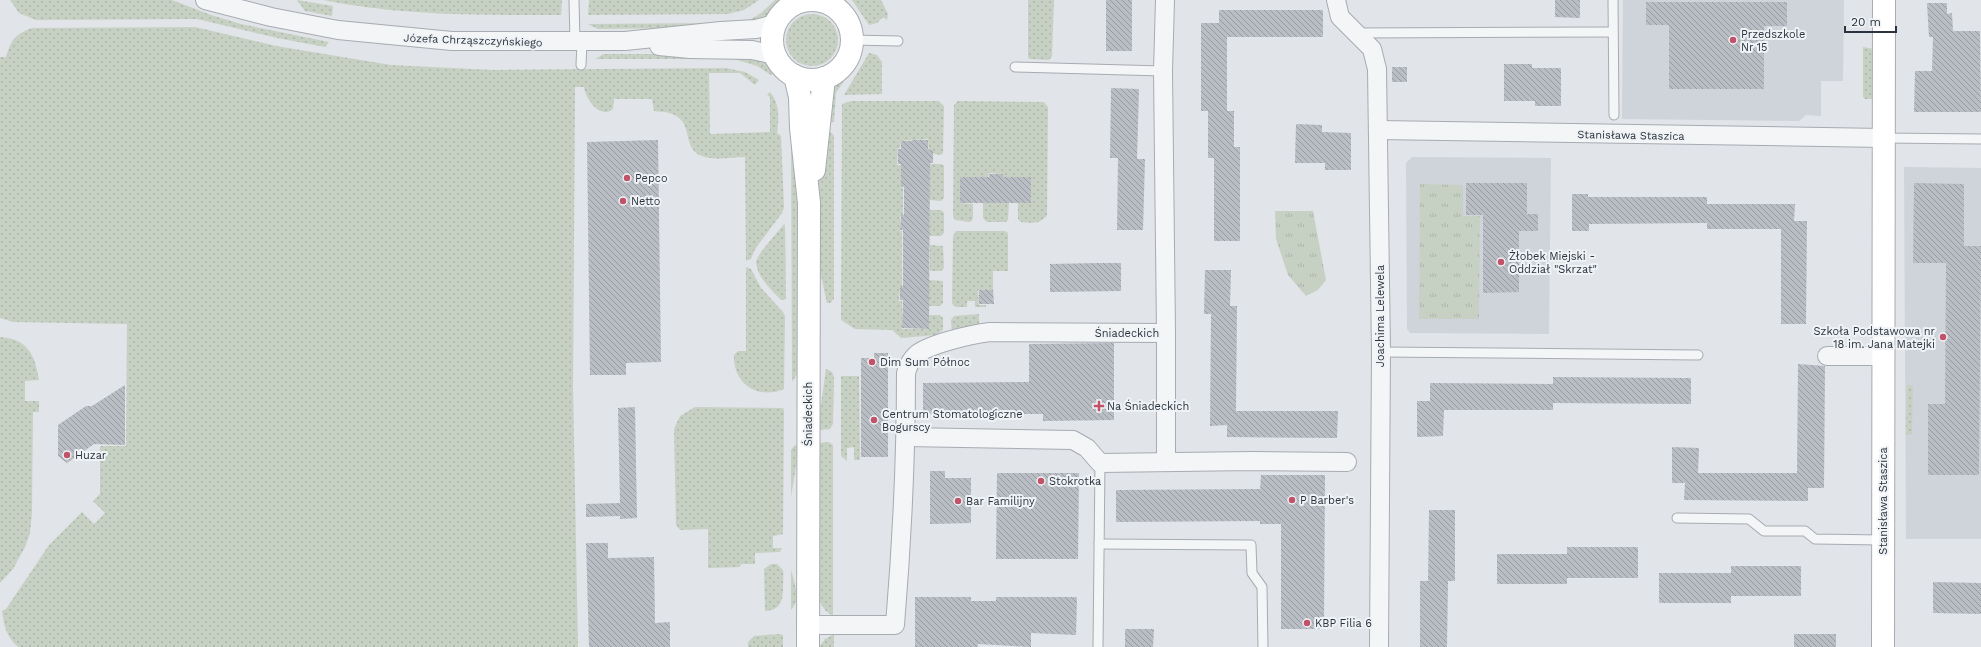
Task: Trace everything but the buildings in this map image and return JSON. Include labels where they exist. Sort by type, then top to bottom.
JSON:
[{"type":"street","name":"Józefa Chrząszczyńskiego","points":[[205,0],[271,18],[380,36],[452,41],[625,42],[690,49],[752,50],[775,55]]},
{"type":"street","points":[[814,0],[828,2],[836,8],[845,19],[851,31],[852,40],[850,51],[846,61],[833,74],[824,78],[806,80],[795,76],[782,67],[775,55],[772,40],[775,24],[785,11],[799,1],[814,0]]},
{"type":"street","name":"Śniadeckich","points":[[808,626],[895,625],[902,539],[901,522],[906,437],[906,373],[910,362],[923,350],[977,333],[990,332],[1166,333],[1163,71],[1165,0]]},
{"type":"street","name":"Joachima Lelewela","points":[[1336,0],[1340,17],[1358,33],[1372,49],[1377,69],[1381,352],[1379,647]]},
{"type":"street","name":"Stanisława Staszica","points":[[1884,0],[1884,647]]},
{"type":"street","name":"Józefa Chrząszczyńskiego","points":[[625,42],[721,31],[756,29],[775,24]]},
{"type":"street","name":"Śniadeckich","points":[[795,76],[800,97],[801,128],[809,203],[808,647]]},
{"type":"street","name":"Śniadeckich","points":[[809,203],[820,128],[824,78]]},
{"type":"street","name":"Stanisława Staszica","points":[[1379,130],[1883,138]]},
{"type":"street","points":[[1166,333],[1166,462]]},
{"type":"street","points":[[1826,356],[1883,356]]},
{"type":"street","points":[[906,437],[1073,440],[1087,448],[1100,463],[1347,462]]},
{"type":"lane","points":[[574,0],[581,65]]},
{"type":"lane","points":[[1613,0],[1614,115]]},
{"type":"lane","points":[[1358,33],[1613,32]]},
{"type":"lane","points":[[852,40],[898,41]]},
{"type":"lane","points":[[1015,67],[1163,71]]},
{"type":"lane","points":[[1883,138],[1981,139]]},
{"type":"lane","points":[[1381,352],[1698,355]]},
{"type":"lane","points":[[1098,647],[1100,463]]},
{"type":"lane","points":[[1677,518],[1749,519],[1764,531],[1804,531],[1816,539],[1883,540]]},
{"type":"lane","points":[[1099,544],[1251,545],[1252,573],[1262,587],[1263,647]]},
{"type":"shaded area","name":"Przedszkole Nr 15","points":[[1623,0],[1844,0],[1843,81],[1821,81],[1821,116],[1806,115],[1799,121],[1622,119]]},
{"type":"shaded area","points":[[1412,157],[1551,158],[1549,334],[1410,333],[1407,329],[1406,163]]},
{"type":"shaded area","name":"Szkoła Podstawowa nr 18 im. Jana Matejki","points":[[1904,167],[1981,168],[1981,539],[1906,539]]},
{"type":"green space","points":[[10,0],[172,0],[211,15],[241,24],[329,42],[325,47],[277,38],[197,19],[36,20],[19,13]]},
{"type":"green space","points":[[297,0],[333,6],[332,16],[305,11]]},
{"type":"green space","points":[[323,0],[562,0],[561,15],[531,15],[442,14],[412,12]]},
{"type":"green space","points":[[589,0],[759,0],[744,10],[728,14],[588,15]]},
{"type":"green space","points":[[775,0],[785,0],[773,13],[765,18],[748,21],[761,13]]},
{"type":"green space","points":[[839,0],[843,0],[857,19],[862,30]]},
{"type":"green space","points":[[852,0],[881,0],[888,14],[887,20],[883,17],[877,23],[869,25]]},
{"type":"green space","points":[[1028,0],[1054,0],[1052,56],[1049,60],[1029,59],[1028,57]]},
{"type":"green space","points":[[812,14],[822,16],[830,22],[836,30],[838,40],[836,50],[830,58],[822,64],[812,66],[802,64],[794,58],[788,50],[786,40],[788,30],[794,22],[802,16]]},
{"type":"green space","points":[[713,23],[685,28],[598,29],[588,24]]},
{"type":"green space","points":[[195,27],[276,46],[391,65],[493,70],[726,68],[745,72],[759,80],[755,85],[740,73],[709,73],[710,134],[770,132],[770,97],[767,95],[770,92],[776,101],[778,111],[777,133],[781,136],[784,208],[782,213],[755,249],[751,259],[746,261],[745,157],[712,158],[702,156],[695,152],[691,147],[686,128],[682,122],[677,117],[669,113],[654,111],[652,99],[614,99],[613,109],[608,112],[603,112],[598,110],[590,102],[584,87],[575,87],[573,388],[578,647],[18,647],[8,635],[2,611],[6,609],[49,545],[82,512],[94,524],[105,513],[93,501],[100,494],[100,446],[126,446],[127,324],[13,322],[0,318],[0,57],[6,57],[14,38],[32,28]]},
{"type":"green space","points":[[1863,47],[1874,49],[1875,99],[1865,99],[1863,97]]},
{"type":"green space","points":[[861,50],[859,58],[836,93],[834,122],[825,123],[833,89]]},
{"type":"green space","points":[[869,53],[877,55],[882,62],[882,94],[844,95]]},
{"type":"green space","points":[[604,54],[715,54],[713,59],[595,59]]},
{"type":"green space","points":[[731,58],[757,59],[773,67],[773,73],[771,75],[757,66]]},
{"type":"green space","points":[[851,101],[939,101],[944,106],[943,153],[941,155],[929,153],[928,139],[901,141],[900,148],[898,148],[897,165],[901,165],[901,187],[903,188],[903,216],[900,216],[900,231],[902,231],[902,286],[900,286],[899,301],[902,301],[902,329],[929,329],[929,315],[940,315],[943,318],[943,330],[936,335],[901,338],[892,330],[855,329],[841,320],[842,104]]},
{"type":"green space","points":[[958,101],[1044,102],[1048,107],[1047,215],[1044,218],[1035,223],[1021,222],[1018,219],[1018,203],[1031,203],[1031,177],[1003,177],[1003,174],[989,173],[988,177],[960,177],[960,203],[973,204],[973,219],[970,222],[955,220],[953,216],[954,105]]},
{"type":"green space","points":[[825,132],[832,133],[834,136],[834,299],[830,303],[827,303],[819,267],[819,176]]},
{"type":"green space","points":[[791,135],[799,169],[799,371],[792,382]]},
{"type":"green space","points":[[930,164],[941,164],[944,166],[944,198],[941,201],[930,200]]},
{"type":"green space","points":[[1420,184],[1463,185],[1463,216],[1480,216],[1479,319],[1419,319]]},
{"type":"green space","points":[[983,203],[1009,203],[1008,220],[1006,222],[987,222],[983,218]]},
{"type":"green space","points":[[930,210],[941,210],[944,213],[944,233],[941,236],[929,236]]},
{"type":"green space","points":[[1275,211],[1313,211],[1326,280],[1318,290],[1306,296],[1288,275],[1276,239]]},
{"type":"green space","points":[[784,224],[786,298],[781,300],[761,277],[756,261],[761,252]]},
{"type":"green space","points":[[956,231],[1005,231],[1008,233],[1008,271],[993,271],[993,290],[978,290],[979,305],[986,305],[986,307],[975,307],[975,301],[967,301],[967,307],[956,307],[952,304],[953,236]]},
{"type":"green space","points":[[930,245],[943,246],[944,268],[941,271],[930,271]]},
{"type":"green space","points":[[746,267],[751,269],[761,288],[785,316],[784,389],[774,392],[756,391],[749,387],[738,374],[735,365],[734,355],[738,351],[746,351]]},
{"type":"green space","points":[[929,280],[943,281],[943,303],[940,306],[929,306]]},
{"type":"green space","points":[[979,314],[979,325],[952,335],[951,320],[954,316]]},
{"type":"green space","points":[[0,337],[10,338],[24,345],[32,356],[39,380],[25,381],[25,401],[39,401],[39,412],[33,412],[32,512],[30,533],[25,547],[13,569],[0,583]]},
{"type":"green space","points":[[826,369],[832,372],[834,377],[833,424],[830,429],[818,430],[818,426]]},
{"type":"green space","points":[[841,376],[859,376],[860,460],[854,460],[854,447],[847,448],[847,461],[841,456]]},
{"type":"green space","points":[[1908,385],[1913,386],[1912,434],[1907,435],[1906,433]]},
{"type":"green space","points":[[695,407],[783,408],[783,534],[773,536],[773,548],[782,548],[780,552],[755,553],[755,564],[741,564],[740,567],[708,568],[708,529],[680,530],[676,525],[674,429],[680,416]]},
{"type":"green space","points":[[829,442],[833,445],[833,616],[826,611],[818,600],[818,443]]},
{"type":"green space","points":[[800,443],[791,497],[791,450],[794,446]]},
{"type":"green space","points":[[771,564],[777,564],[783,570],[782,600],[775,609],[765,611],[764,569]]},
{"type":"green space","points":[[791,569],[797,596],[791,610]]},
{"type":"green space","points":[[834,634],[834,647],[819,647],[825,639]]},
{"type":"green space","points":[[783,635],[783,647],[748,647],[748,642],[754,636]]},
{"type":"place","name":"Przedszkole Nr 15","points":[[1733,40]]},
{"type":"place","name":"Pepco","points":[[627,178]]},
{"type":"place","name":"Netto","points":[[623,201]]},
{"type":"place","name":"Żłobek Miejski - Oddział \"Skrzat\"","points":[[1501,262]]},
{"type":"place","name":"Szkoła Podstawowa nr 18 im. Jana Matejki","points":[[1943,337]]},
{"type":"place","name":"Dim Sum Północ","points":[[872,362]]},
{"type":"place","name":"Na Śniadeckich","points":[[1099,406]]},
{"type":"place","name":"Centrum Stomatologiczne Bogurscy","points":[[874,420]]},
{"type":"place","name":"Huzar","points":[[67,455]]},
{"type":"place","name":"Stokrotka","points":[[1041,481]]},
{"type":"place","name":"P Barber's","points":[[1292,500]]},
{"type":"place","name":"Bar Familijny","points":[[958,501]]},
{"type":"place","name":"KBP Filia 6","points":[[1307,623]]}]
